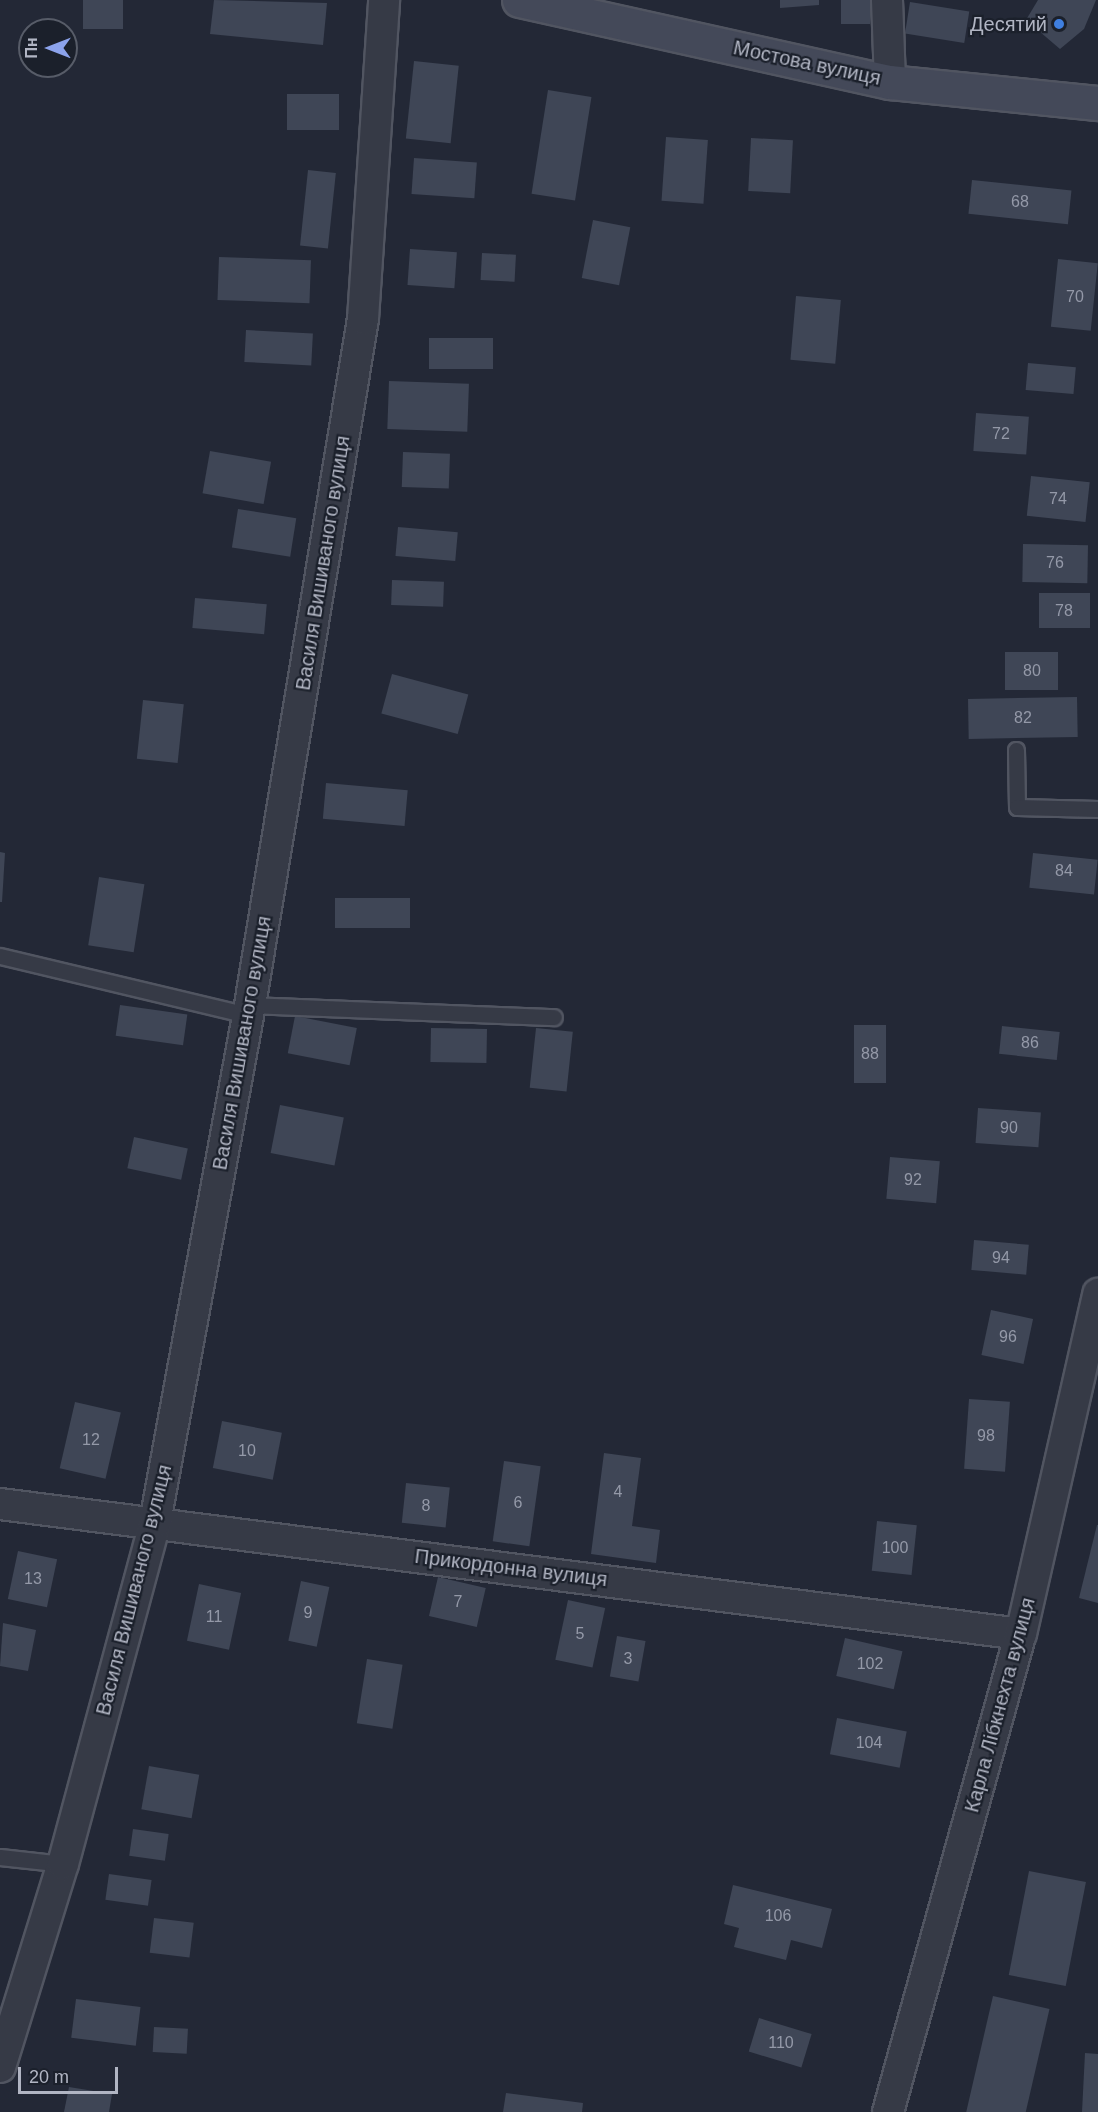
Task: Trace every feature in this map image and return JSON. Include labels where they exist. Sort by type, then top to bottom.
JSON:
[{"type":"street","name":"Василя Вишиваного вулиця","points":[[0,2067],[63,1864],[155,1522],[249,1010],[363,319],[384,0]]},
{"type":"street","name":"Мостова вулиця","points":[[519,0],[890,81],[1098,103]]},
{"type":"street","points":[[887,0],[890,81]]},
{"type":"street","name":"Карла Лібкнехта вулиця","points":[[888,2112],[1021,1634],[1098,1294]]},
{"type":"street","name":"Прикордонна вулиця","points":[[0,1504],[1021,1634]]},
{"type":"lane","points":[[1016,750],[1017,807],[1098,809]]},
{"type":"lane","points":[[0,956],[249,1010],[554,1017]]},
{"type":"lane","points":[[0,1857],[63,1864]]},
{"type":"building","points":[[83,0],[123,0],[123,29],[83,29]]},
{"type":"building","points":[[214,0],[327,3],[323,45],[210,34]]},
{"type":"building","points":[[780,0],[819,0],[819,5],[780,8]]},
{"type":"building","points":[[841,0],[870,0],[870,24],[841,24]]},
{"type":"building","name":"Десятий","points":[[1038,0],[1096,0],[1084,29],[1060,49],[1026,20]]},
{"type":"building","points":[[910,2],[969,11],[964,43],[905,34]]},
{"type":"building","points":[[414,61],[459,66],[451,143],[406,139]]},
{"type":"building","points":[[548,90],[591,97],[575,201],[532,194]]},
{"type":"building","points":[[287,94],[339,94],[339,130],[287,130]]},
{"type":"building","points":[[666,137],[708,140],[703,204],[662,201]]},
{"type":"building","points":[[751,138],[793,140],[790,193],[748,191]]},
{"type":"building","points":[[414,158],[477,162],[474,198],[411,194]]},
{"type":"building","points":[[308,170],[336,173],[328,249],[300,246]]},
{"type":"building","points":[[972,180],[1071,190],[1068,224],[968,214]]},
{"type":"building","points":[[593,220],[630,227],[619,285],[582,278]]},
{"type":"building","points":[[410,249],[457,252],[454,288],[407,285]]},
{"type":"building","points":[[482,253],[516,255],[515,282],[481,280]]},
{"type":"building","points":[[219,257],[311,260],[309,303],[217,300]]},
{"type":"building","points":[[1058,259],[1098,263],[1091,331],[1051,327]]},
{"type":"building","points":[[796,296],[841,300],[835,364],[790,360]]},
{"type":"building","points":[[246,330],[313,334],[311,365],[244,362]]},
{"type":"building","points":[[429,338],[493,338],[493,369],[429,369]]},
{"type":"building","points":[[1028,363],[1076,367],[1073,394],[1026,390]]},
{"type":"building","points":[[389,381],[469,384],[467,432],[387,429]]},
{"type":"building","points":[[976,413],[1029,417],[1026,455],[973,451]]},
{"type":"building","points":[[210,451],[271,462],[264,504],[203,493]]},
{"type":"building","points":[[403,452],[450,454],[449,489],[402,487]]},
{"type":"building","points":[[1031,476],[1090,482],[1085,522],[1027,516]]},
{"type":"building","points":[[238,509],[296,518],[290,557],[232,548]]},
{"type":"building","points":[[398,527],[458,532],[455,561],[395,556]]},
{"type":"building","points":[[1023,544],[1088,545],[1087,583],[1022,582]]},
{"type":"building","points":[[392,580],[444,582],[443,607],[391,605]]},
{"type":"building","points":[[1039,593],[1090,593],[1090,628],[1039,628]]},
{"type":"building","points":[[195,598],[267,604],[264,634],[192,628]]},
{"type":"building","points":[[1005,652],[1058,652],[1058,690],[1005,690]]},
{"type":"building","points":[[392,674],[468,694],[458,734],[381,714]]},
{"type":"building","points":[[1077,697],[1078,737],[969,739],[968,699]]},
{"type":"building","points":[[143,700],[184,704],[178,763],[137,759]]},
{"type":"building","points":[[326,783],[408,790],[405,826],[323,819]]},
{"type":"building","points":[[0,852],[5,853],[2,902],[0,902]]},
{"type":"building","points":[[1033,853],[1098,860],[1094,895],[1029,888]]},
{"type":"building","points":[[99,877],[144,884],[134,952],[88,945]]},
{"type":"building","points":[[335,898],[410,898],[410,928],[335,928]]},
{"type":"building","points":[[120,1005],[187,1014],[183,1045],[116,1036]]},
{"type":"building","points":[[295,1016],[357,1028],[350,1065],[288,1053]]},
{"type":"building","points":[[854,1025],[886,1025],[886,1083],[854,1083]]},
{"type":"building","points":[[1002,1026],[1060,1032],[1057,1060],[999,1054]]},
{"type":"building","points":[[431,1028],[487,1029],[486,1063],[430,1062]]},
{"type":"building","points":[[536,1028],[573,1032],[567,1092],[530,1088]]},
{"type":"building","points":[[280,1105],[344,1117],[334,1166],[271,1153]]},
{"type":"building","points":[[978,1108],[1041,1112],[1038,1147],[976,1143]]},
{"type":"building","points":[[134,1137],[188,1148],[181,1180],[127,1168]]},
{"type":"building","points":[[890,1157],[940,1161],[936,1203],[886,1199]]},
{"type":"building","points":[[974,1240],[1029,1245],[1026,1275],[971,1270]]},
{"type":"building","points":[[991,1310],[1033,1319],[1023,1364],[981,1355]]},
{"type":"building","points":[[969,1399],[1010,1402],[1005,1472],[964,1469]]},
{"type":"building","points":[[75,1402],[121,1413],[105,1479],[60,1468]]},
{"type":"building","points":[[222,1421],[282,1433],[273,1480],[213,1468]]},
{"type":"building","points":[[604,1453],[641,1458],[632,1526],[660,1530],[656,1563],[591,1554]]},
{"type":"building","points":[[504,1461],[541,1466],[529,1546],[493,1541]]},
{"type":"building","points":[[406,1483],[450,1488],[446,1527],[402,1523]]},
{"type":"building","points":[[877,1521],[917,1525],[912,1575],[872,1571]]},
{"type":"building","points":[[1098,1525],[1098,1603],[1079,1598]]},
{"type":"building","points":[[18,1551],[57,1559],[47,1607],[8,1599]]},
{"type":"building","points":[[438,1577],[486,1588],[477,1627],[429,1616]]},
{"type":"building","points":[[301,1581],[329,1587],[317,1647],[288,1641]]},
{"type":"building","points":[[199,1584],[241,1593],[229,1650],[187,1641]]},
{"type":"building","points":[[568,1600],[605,1608],[592,1668],[555,1660]]},
{"type":"building","points":[[3,1623],[36,1630],[28,1671],[0,1666]]},
{"type":"building","points":[[617,1636],[646,1641],[638,1681],[610,1676]]},
{"type":"building","points":[[845,1638],[902,1651],[894,1689],[836,1676]]},
{"type":"building","points":[[367,1659],[403,1665],[392,1729],[357,1723]]},
{"type":"building","points":[[837,1718],[907,1732],[900,1768],[830,1754]]},
{"type":"building","points":[[149,1766],[199,1775],[192,1818],[141,1809]]},
{"type":"building","points":[[133,1829],[169,1834],[165,1861],[129,1856]]},
{"type":"building","points":[[1029,1871],[1086,1882],[1066,1986],[1009,1975]]},
{"type":"building","points":[[109,1874],[152,1880],[148,1906],[105,1900]]},
{"type":"building","points":[[733,1885],[832,1909],[822,1948],[791,1940],[786,1960],[734,1947],[739,1928],[724,1924]]},
{"type":"building","points":[[154,1918],[194,1923],[189,1958],[150,1953]]},
{"type":"building","points":[[993,1996],[1050,2009],[1026,2112],[966,2112]]},
{"type":"building","points":[[76,1999],[141,2007],[136,2046],[71,2038]]},
{"type":"building","points":[[759,2018],[812,2034],[801,2068],[749,2051]]},
{"type":"building","points":[[154,2027],[188,2029],[187,2054],[153,2052]]},
{"type":"building","points":[[1085,2053],[1098,2054],[1098,2112],[1082,2112]]},
{"type":"building","points":[[69,2087],[112,2094],[109,2112],[64,2112]]},
{"type":"building","points":[[506,2093],[583,2103],[582,2112],[503,2112]]},
{"type":"place","name":"Десятий","points":[[1059,24]]}]
